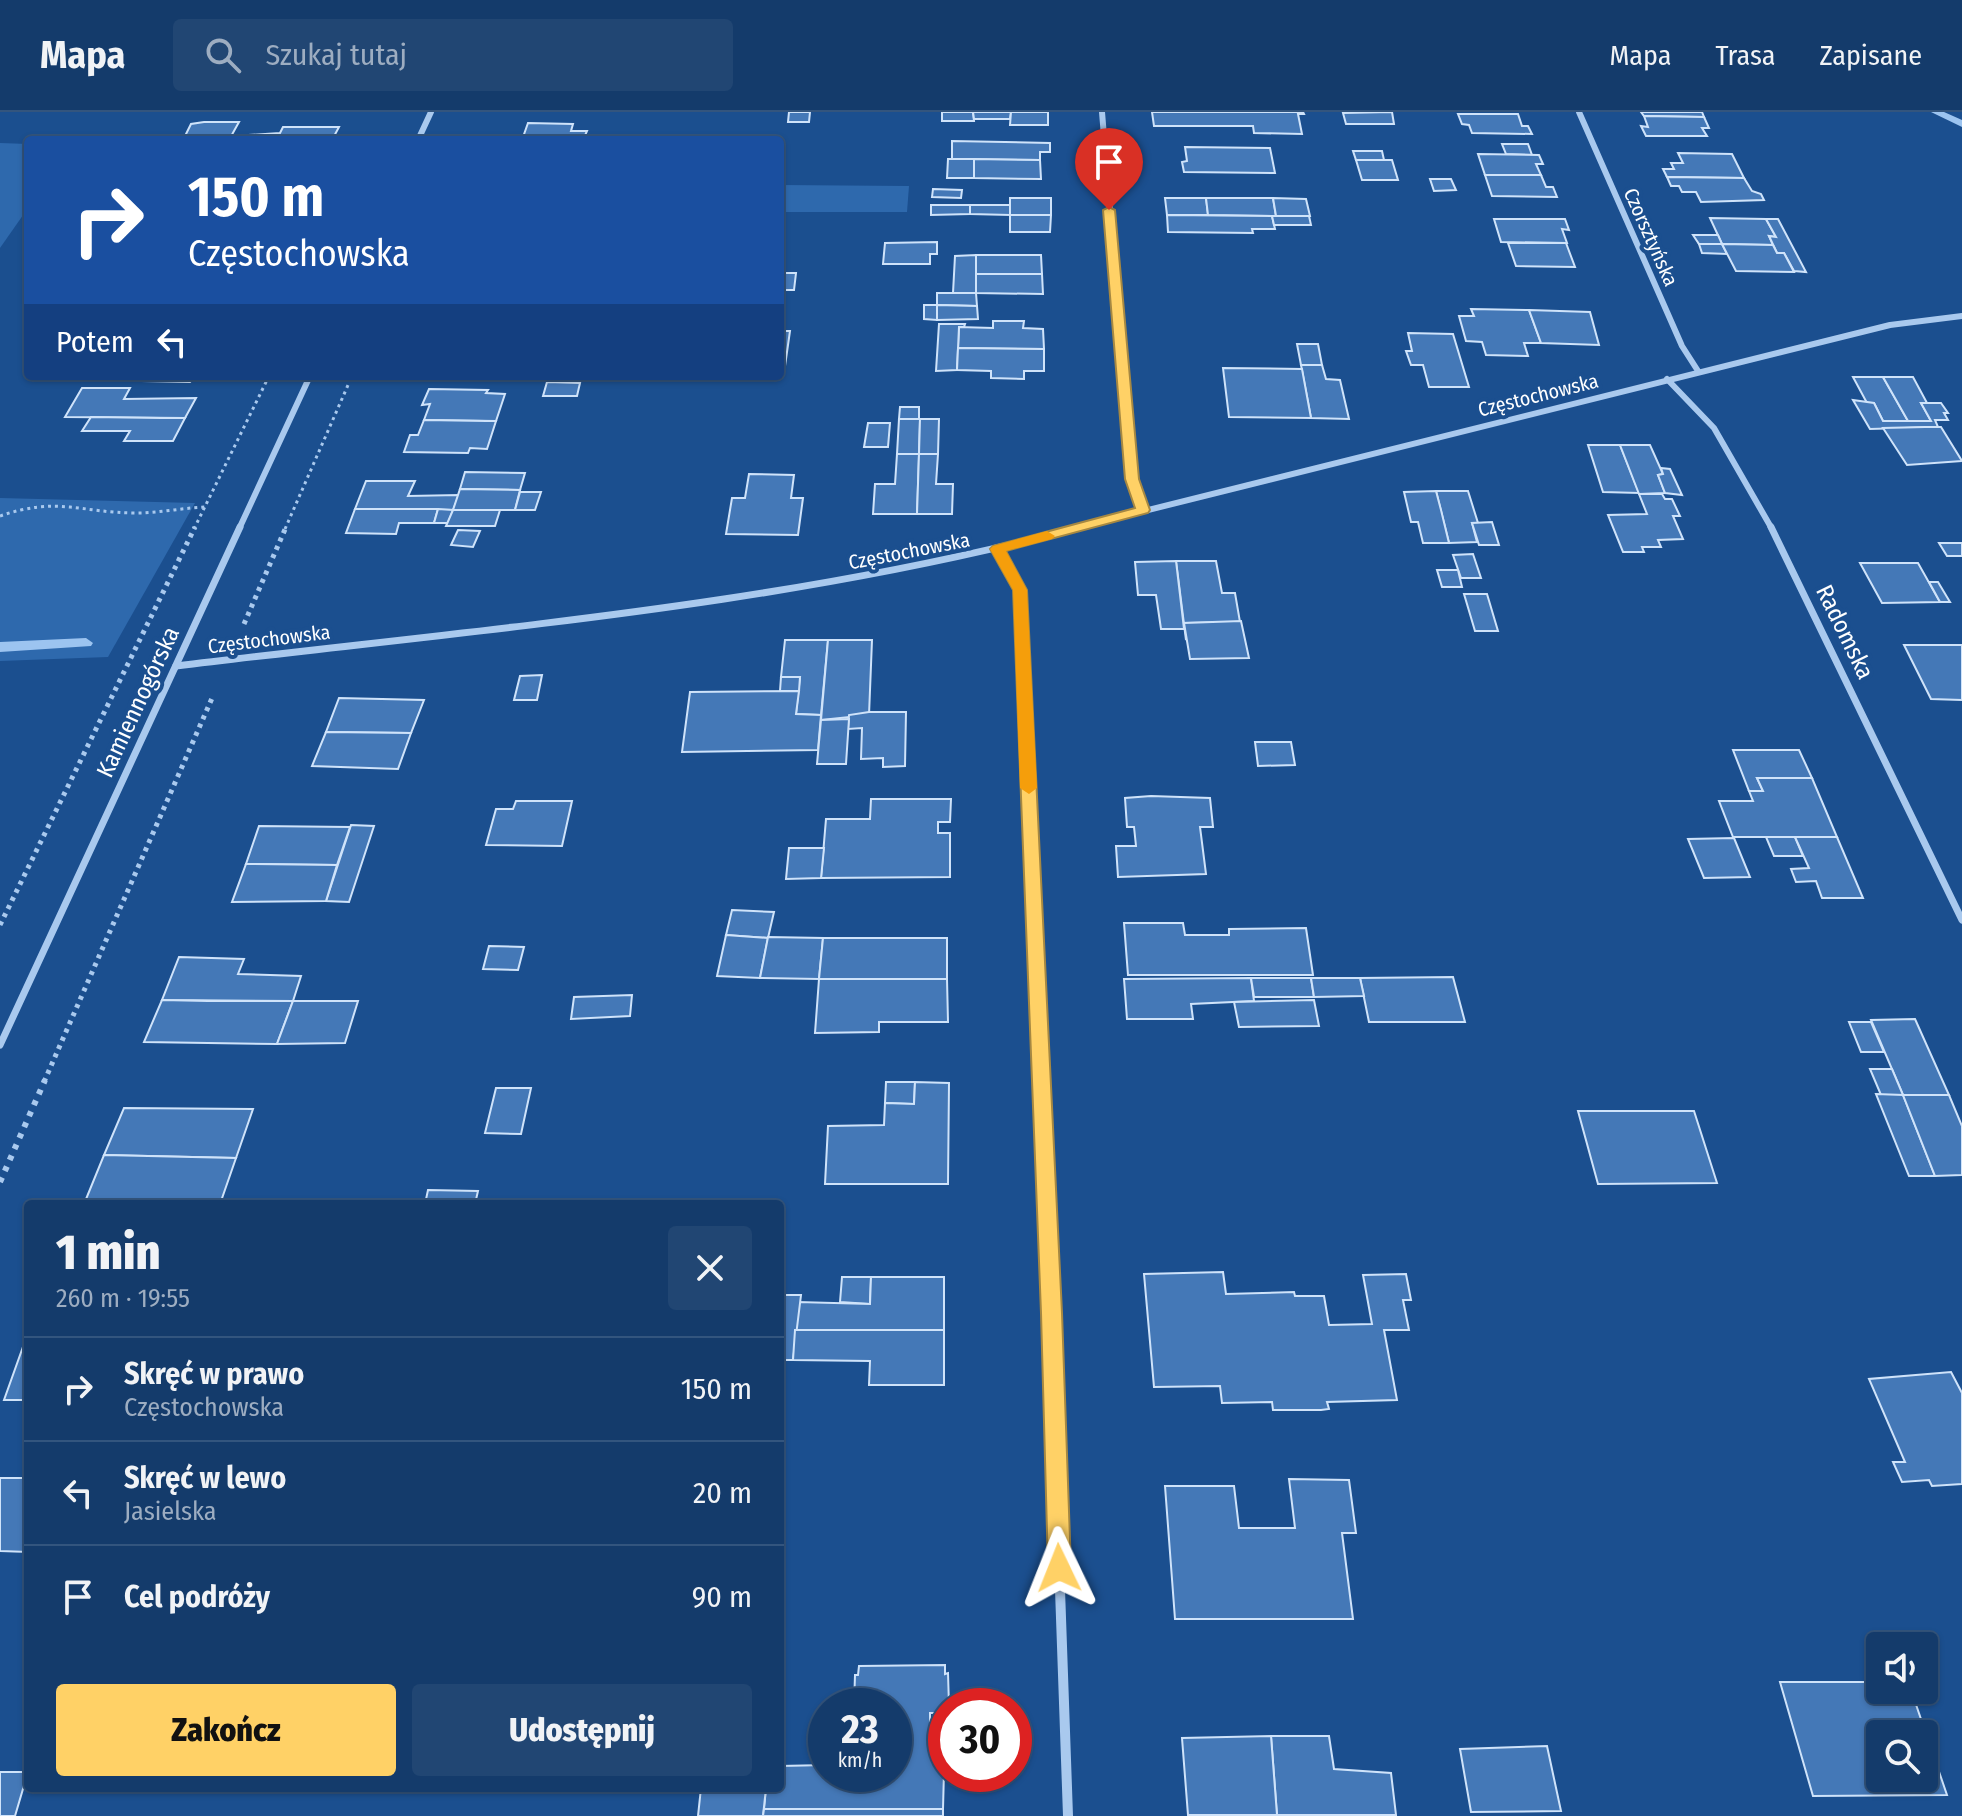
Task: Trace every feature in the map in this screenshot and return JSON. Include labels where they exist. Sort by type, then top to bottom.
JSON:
[{"type":"street","points":[[420,136],[431,112]]},
{"type":"street","points":[[1102,112],[1132,479],[1143,510]]},
{"type":"street","name":"Czorsztyńska","points":[[1579,112],[1682,346],[1698,371]]},
{"type":"street","name":"Częstochowska","points":[[176,666],[725,599],[878,575],[998,549],[1143,510],[1890,325],[1962,316]]},
{"type":"street","name":"Radomska","points":[[1667,379],[1714,428],[1782,546],[1843,667],[1962,920]]},
{"type":"street","name":"Kamiennogórska","points":[[0,1045],[308,380]]},
{"type":"street","points":[[998,549],[1020,590],[1052,1313],[1068,1816]]},
{"type":"path","points":[[0,925],[267,380]]},
{"type":"path","points":[[0,1182],[350,380]]},
{"type":"path","points":[[0,516],[55,502],[135,513],[205,507]]},
{"type":"shaded area","points":[[0,143],[24,144],[24,214],[0,248]]},
{"type":"shaded area","points":[[784,185],[909,186],[907,212],[784,212]]},
{"type":"shaded area","points":[[0,498],[195,503],[108,657],[0,661]]},
{"type":"building","points":[[789,112],[810,112],[809,122],[788,122]]},
{"type":"building","points":[[942,112],[973,112],[974,121],[942,121]]},
{"type":"building","points":[[973,112],[1011,112],[1010,119],[974,119]]},
{"type":"building","points":[[1011,112],[1048,112],[1048,125],[1010,125]]},
{"type":"building","points":[[1152,112],[1304,114],[1298,114],[1302,134],[1254,133],[1253,126],[1154,126]]},
{"type":"building","points":[[1392,112],[1394,124],[1346,124],[1343,113]]},
{"type":"building","points":[[1641,112],[1702,112],[1704,117],[1644,116]]},
{"type":"building","points":[[1458,114],[1518,114],[1522,126],[1528,126],[1532,134],[1472,133],[1469,125],[1462,124]]},
{"type":"building","points":[[1644,116],[1704,117],[1709,128],[1702,128],[1707,136],[1646,136],[1641,126],[1648,127]]},
{"type":"building","points":[[239,122],[231,136],[185,136],[191,124]]},
{"type":"building","points":[[528,123],[573,124],[571,131],[587,131],[585,136],[523,136]]},
{"type":"building","points":[[283,127],[339,127],[334,136],[233,136],[280,133]]},
{"type":"building","points":[[952,141],[1050,143],[1050,152],[1040,152],[1040,160],[952,159]]},
{"type":"building","points":[[1502,144],[1528,144],[1532,155],[1506,154]]},
{"type":"building","points":[[1185,147],[1270,148],[1275,173],[1184,172],[1182,162],[1187,161]]},
{"type":"building","points":[[1353,151],[1382,151],[1384,160],[1356,160]]},
{"type":"building","points":[[1678,153],[1732,154],[1744,178],[1667,177],[1663,169],[1674,169],[1671,163],[1683,163]]},
{"type":"building","points":[[1478,154],[1539,155],[1543,164],[1536,164],[1541,175],[1485,175]]},
{"type":"building","points":[[948,159],[974,159],[974,178],[947,178]]},
{"type":"building","points":[[974,159],[1040,160],[1041,179],[974,178]]},
{"type":"building","points":[[1356,160],[1392,160],[1398,180],[1362,180]]},
{"type":"building","points":[[1485,175],[1541,175],[1546,187],[1553,187],[1557,197],[1492,196]]},
{"type":"building","points":[[1667,177],[1744,178],[1752,191],[1761,194],[1764,200],[1701,202],[1696,192],[1682,192],[1679,186],[1671,186]]},
{"type":"building","points":[[1430,179],[1451,179],[1456,190],[1434,191]]},
{"type":"building","points":[[933,189],[962,190],[961,198],[932,197]]},
{"type":"building","points":[[1010,198],[1051,198],[1051,215],[1010,215]]},
{"type":"building","points":[[1165,198],[1206,198],[1208,215],[1167,215]]},
{"type":"building","points":[[1206,198],[1273,198],[1276,216],[1208,215]]},
{"type":"building","points":[[1273,198],[1306,199],[1310,216],[1276,216]]},
{"type":"building","points":[[931,205],[970,205],[970,214],[931,215]]},
{"type":"building","points":[[970,205],[1010,205],[1010,215],[970,214]]},
{"type":"building","points":[[1010,215],[1051,215],[1050,232],[1010,232]]},
{"type":"building","points":[[1167,215],[1272,216],[1275,229],[1252,229],[1253,233],[1168,232]]},
{"type":"building","points":[[1272,216],[1309,216],[1311,225],[1274,225]]},
{"type":"building","points":[[1710,218],[1766,219],[1776,237],[1769,236],[1773,245],[1722,244]]},
{"type":"building","points":[[1494,219],[1565,219],[1569,230],[1562,229],[1567,243],[1501,242]]},
{"type":"building","points":[[1766,219],[1778,219],[1806,272],[1794,271],[1784,253],[1777,253],[1769,236],[1776,237]]},
{"type":"building","points":[[1693,235],[1718,235],[1722,244],[1699,244]]},
{"type":"building","points":[[937,242],[937,254],[930,254],[930,264],[883,264],[885,243]]},
{"type":"building","points":[[1508,243],[1566,243],[1575,267],[1516,266]]},
{"type":"building","points":[[1699,244],[1722,244],[1727,254],[1702,253]]},
{"type":"building","points":[[1722,244],[1773,245],[1777,253],[1784,253],[1794,272],[1736,271]]},
{"type":"building","points":[[976,255],[976,293],[953,293],[955,256]]},
{"type":"building","points":[[976,255],[1041,255],[1042,274],[976,274]]},
{"type":"building","points":[[784,273],[796,273],[794,290],[784,290]]},
{"type":"building","points":[[976,274],[1042,274],[1043,294],[976,293]]},
{"type":"building","points":[[937,293],[976,293],[977,306],[937,305]]},
{"type":"building","points":[[924,305],[937,305],[937,320],[924,319]]},
{"type":"building","points":[[937,305],[977,306],[978,319],[937,320]]},
{"type":"building","points":[[1471,309],[1529,310],[1541,343],[1524,343],[1528,356],[1486,355],[1482,342],[1466,341],[1459,316],[1474,316]]},
{"type":"building","points":[[1529,310],[1590,312],[1599,345],[1541,343]]},
{"type":"building","points":[[993,321],[1024,321],[1023,328],[1043,329],[1044,349],[958,348],[959,327],[993,328]]},
{"type":"building","points":[[939,324],[965,324],[959,327],[957,370],[936,371]]},
{"type":"building","points":[[784,331],[790,331],[785,366]]},
{"type":"building","points":[[1408,333],[1453,334],[1469,387],[1429,387],[1423,365],[1411,365],[1406,351],[1412,351]]},
{"type":"building","points":[[1297,344],[1318,344],[1322,365],[1301,365]]},
{"type":"building","points":[[958,348],[1044,349],[1044,371],[1024,371],[1024,379],[991,378],[991,371],[957,370]]},
{"type":"building","points":[[1301,365],[1322,365],[1326,379],[1340,380],[1349,419],[1311,418]]},
{"type":"building","points":[[1223,368],[1302,369],[1311,418],[1229,417]]},
{"type":"building","points":[[1853,377],[1883,377],[1908,421],[1883,421],[1874,403],[1867,403]]},
{"type":"building","points":[[1883,377],[1913,377],[1927,403],[1921,403],[1931,421],[1908,421]]},
{"type":"building","points":[[143,380],[192,380],[190,382]]},
{"type":"building","points":[[547,382],[580,383],[577,396],[543,396]]},
{"type":"building","points":[[82,388],[130,388],[124,399],[196,398],[185,418],[65,417]]},
{"type":"building","points":[[429,389],[488,390],[486,393],[505,394],[496,421],[424,420],[430,404],[422,405]]},
{"type":"building","points":[[1853,400],[1874,403],[1883,421],[1931,421],[1921,403],[1941,403],[1948,413],[1944,413],[1948,420],[1935,420],[1938,427],[1870,429]]},
{"type":"building","points":[[900,407],[919,407],[919,419],[899,419]]},
{"type":"building","points":[[91,417],[185,418],[173,441],[124,441],[130,431],[82,431]]},
{"type":"building","points":[[899,419],[920,419],[919,454],[897,454]]},
{"type":"building","points":[[920,419],[939,419],[938,454],[919,454]]},
{"type":"building","points":[[424,420],[496,421],[487,449],[470,448],[468,453],[404,452],[410,435],[418,435]]},
{"type":"building","points":[[868,423],[890,423],[888,447],[864,447]]},
{"type":"building","points":[[1941,427],[1962,461],[1907,465],[1883,428]]},
{"type":"building","points":[[1588,445],[1620,445],[1639,493],[1603,492]]},
{"type":"building","points":[[1620,445],[1650,445],[1663,474],[1658,475],[1665,493],[1639,494]]},
{"type":"building","points":[[897,454],[919,454],[917,514],[873,514],[875,484],[895,484]]},
{"type":"building","points":[[919,454],[938,454],[936,484],[953,484],[952,514],[917,514]]},
{"type":"building","points":[[1661,468],[1670,469],[1682,495],[1665,493],[1658,475],[1663,474]]},
{"type":"building","points":[[465,472],[525,473],[520,490],[460,489]]},
{"type":"building","points":[[749,474],[794,475],[791,498],[803,498],[798,535],[726,534],[732,498],[745,498]]},
{"type":"building","points":[[366,481],[415,481],[408,496],[459,495],[453,510],[355,509]]},
{"type":"building","points":[[460,489],[520,490],[515,510],[453,510]]},
{"type":"building","points":[[1436,491],[1468,491],[1478,523],[1472,523],[1477,542],[1449,543]]},
{"type":"building","points":[[1436,491],[1449,543],[1423,543],[1418,522],[1411,522],[1404,492]]},
{"type":"building","points":[[520,492],[541,492],[535,510],[515,510]]},
{"type":"building","points":[[1639,494],[1662,494],[1665,499],[1672,499],[1680,516],[1673,516],[1683,539],[1658,540],[1661,547],[1642,547],[1644,552],[1623,552],[1608,515],[1647,514]]},
{"type":"building","points":[[355,509],[438,509],[434,523],[399,523],[396,534],[346,533]]},
{"type":"building","points":[[438,509],[453,510],[448,523],[434,523]]},
{"type":"building","points":[[453,510],[500,510],[495,526],[446,526]]},
{"type":"building","points":[[1492,522],[1499,545],[1479,545],[1472,523]]},
{"type":"building","points":[[458,530],[480,531],[473,547],[451,545]]},
{"type":"building","points":[[1939,543],[1962,543],[1962,556],[1947,556]]},
{"type":"building","points":[[1473,554],[1481,578],[1461,578],[1453,555]]},
{"type":"building","points":[[1176,561],[1216,561],[1222,593],[1235,593],[1240,622],[1184,623],[1186,640]]},
{"type":"building","points":[[1176,561],[1184,629],[1161,629],[1156,595],[1138,595],[1135,562]]},
{"type":"building","points":[[1860,563],[1918,563],[1940,602],[1882,603]]},
{"type":"building","points":[[1437,570],[1458,570],[1462,587],[1442,587]]},
{"type":"building","points":[[1929,582],[1938,582],[1950,602],[1940,602]]},
{"type":"building","points":[[1464,594],[1487,594],[1498,631],[1475,631]]},
{"type":"building","points":[[1241,621],[1249,658],[1190,659],[1184,623]]},
{"type":"building","points":[[785,640],[828,640],[821,715],[796,714],[800,677],[781,677]]},
{"type":"building","points":[[828,640],[872,640],[869,715],[821,720]]},
{"type":"building","points":[[1904,645],[1962,645],[1962,700],[1931,699]]},
{"type":"building","points":[[542,675],[537,700],[514,700],[520,676]]},
{"type":"building","points":[[781,677],[800,677],[799,691],[780,691]]},
{"type":"building","points":[[799,691],[796,714],[821,715],[818,750],[682,752],[690,692]]},
{"type":"building","points":[[339,698],[424,700],[411,733],[326,732]]},
{"type":"building","points":[[906,712],[905,766],[883,767],[883,758],[861,759],[862,728],[848,729],[849,715]]},
{"type":"building","points":[[849,719],[846,764],[817,764],[821,720]]},
{"type":"building","points":[[326,732],[411,733],[398,769],[312,766]]},
{"type":"building","points":[[1255,742],[1291,742],[1295,765],[1258,766]]},
{"type":"building","points":[[1733,750],[1799,750],[1812,778],[1757,778],[1763,791],[1749,791]]},
{"type":"building","points":[[1757,778],[1812,778],[1837,837],[1733,837],[1719,801],[1753,801],[1749,791],[1763,791]]},
{"type":"building","points":[[1125,798],[1210,798],[1213,827],[1200,827],[1206,874],[1118,877],[1116,846],[1136,846],[1134,827],[1127,827]]},
{"type":"building","points":[[871,799],[951,799],[950,822],[938,822],[938,833],[950,833],[950,877],[821,878],[826,819],[870,819]]},
{"type":"building","points":[[516,801],[572,801],[562,846],[486,845],[496,809],[513,809]]},
{"type":"building","points":[[351,825],[374,826],[349,902],[326,901]]},
{"type":"building","points":[[259,826],[350,827],[337,865],[246,864]]},
{"type":"building","points":[[1766,837],[1795,837],[1803,856],[1774,856]]},
{"type":"building","points":[[1795,837],[1837,837],[1863,898],[1822,898],[1816,881],[1796,882],[1791,869],[1809,868]]},
{"type":"building","points":[[1734,838],[1750,877],[1704,878],[1688,839]]},
{"type":"building","points":[[789,848],[824,848],[821,878],[786,879]]},
{"type":"building","points":[[246,864],[337,865],[326,901],[232,902]]},
{"type":"building","points":[[732,910],[774,912],[768,938],[726,935]]},
{"type":"building","points":[[1124,923],[1183,923],[1185,935],[1229,935],[1229,929],[1306,928],[1313,975],[1128,975]]},
{"type":"building","points":[[726,935],[768,938],[760,978],[717,976]]},
{"type":"building","points":[[768,937],[823,938],[819,979],[760,978]]},
{"type":"building","points":[[823,938],[947,938],[947,979],[819,979]]},
{"type":"building","points":[[489,946],[524,947],[518,970],[483,969]]},
{"type":"building","points":[[179,957],[244,959],[238,974],[301,976],[293,1001],[162,1000]]},
{"type":"building","points":[[1453,977],[1465,1022],[1369,1022],[1360,978]]},
{"type":"building","points":[[1251,978],[1254,1001],[1191,1004],[1193,1019],[1127,1019],[1124,979]]},
{"type":"building","points":[[1251,978],[1311,978],[1314,997],[1254,997]]},
{"type":"building","points":[[1311,978],[1360,978],[1364,996],[1314,997]]},
{"type":"building","points":[[819,979],[947,979],[948,1022],[879,1022],[879,1032],[815,1033]]},
{"type":"building","points":[[632,995],[630,1016],[571,1019],[574,997]]},
{"type":"building","points":[[162,1000],[293,1001],[277,1044],[144,1042]]},
{"type":"building","points":[[1314,1000],[1319,1026],[1239,1027],[1234,1002]]},
{"type":"building","points":[[293,1001],[358,1001],[345,1043],[277,1044]]},
{"type":"building","points":[[1915,1019],[1949,1095],[1903,1095],[1871,1020]]},
{"type":"building","points":[[1849,1022],[1871,1022],[1884,1052],[1861,1052]]},
{"type":"building","points":[[1870,1069],[1892,1069],[1903,1095],[1881,1095]]},
{"type":"building","points":[[886,1082],[915,1082],[914,1104],[885,1103]]},
{"type":"building","points":[[915,1082],[949,1083],[948,1184],[825,1184],[828,1126],[884,1125],[885,1103],[914,1104]]},
{"type":"building","points":[[496,1088],[531,1088],[521,1134],[485,1133]]},
{"type":"building","points":[[1876,1094],[1903,1095],[1935,1176],[1909,1176]]},
{"type":"building","points":[[1903,1095],[1949,1095],[1962,1126],[1962,1175],[1935,1176]]},
{"type":"building","points":[[124,1108],[253,1109],[236,1158],[104,1155]]},
{"type":"building","points":[[1578,1111],[1694,1111],[1717,1183],[1598,1184]]},
{"type":"building","points":[[104,1155],[236,1158],[221,1200],[86,1200]]},
{"type":"building","points":[[428,1190],[478,1191],[476,1200],[426,1200]]},
{"type":"building","points":[[1223,1272],[1226,1294],[1294,1292],[1295,1296],[1324,1296],[1329,1325],[1372,1324],[1363,1275],[1406,1274],[1411,1300],[1403,1300],[1409,1330],[1384,1330],[1397,1400],[1327,1402],[1329,1409],[1321,1410],[1273,1410],[1272,1402],[1222,1403],[1220,1386],[1154,1387],[1144,1274]]},
{"type":"building","points":[[842,1277],[871,1277],[870,1304],[840,1302]]},
{"type":"building","points":[[871,1277],[944,1277],[944,1330],[795,1330],[798,1302],[870,1304]]},
{"type":"building","points":[[784,1295],[801,1295],[793,1360],[784,1360]]},
{"type":"building","points":[[795,1330],[944,1330],[944,1385],[869,1385],[870,1361],[793,1360]]},
{"type":"building","points":[[24,1344],[24,1400],[4,1400]]},
{"type":"building","points":[[1951,1372],[1962,1393],[1962,1484],[1932,1486],[1929,1480],[1902,1482],[1893,1462],[1905,1462],[1869,1379]]},
{"type":"building","points":[[0,1478],[24,1478],[24,1552],[0,1551]]},
{"type":"building","points":[[1289,1479],[1349,1480],[1356,1533],[1342,1533],[1353,1619],[1175,1619],[1165,1486],[1234,1486],[1239,1528],[1295,1528]]},
{"type":"building","points":[[945,1665],[948,1688],[928,1688],[928,1792],[943,1792],[943,1809],[764,1809],[766,1792],[784,1792],[784,1766],[808,1765],[808,1792],[912,1792],[912,1688],[855,1688],[855,1675],[858,1675],[859,1666]]},
{"type":"building","points":[[1780,1682],[1866,1682],[1866,1704],[1916,1704],[1921,1720],[1866,1720],[1866,1792],[1938,1792],[1938,1769],[1947,1795],[1813,1796]]},
{"type":"building","points":[[1271,1736],[1329,1736],[1334,1769],[1391,1773],[1396,1815],[1277,1815]]},
{"type":"building","points":[[1271,1736],[1277,1815],[1188,1815],[1182,1738]]},
{"type":"building","points":[[1547,1746],[1561,1811],[1471,1812],[1460,1749]]},
{"type":"building","points":[[0,1772],[24,1772],[24,1786],[15,1816],[0,1816]]},
{"type":"building","points":[[701,1792],[766,1792],[763,1816],[698,1816]]},
{"type":"building","points":[[764,1809],[943,1809],[943,1816],[763,1816]]},
{"type":"waterway","points":[[1936,112],[1962,124]]},
{"type":"waterway","points":[[0,647],[86,643]]},
{"type":"slow traffic","points":[[1029,788],[1020,590],[998,549],[1047,536]]},
{"type":"route","points":[[1059,1568],[1052,1313],[1020,590],[998,549],[1143,510],[1132,479],[1109,210]]}]
